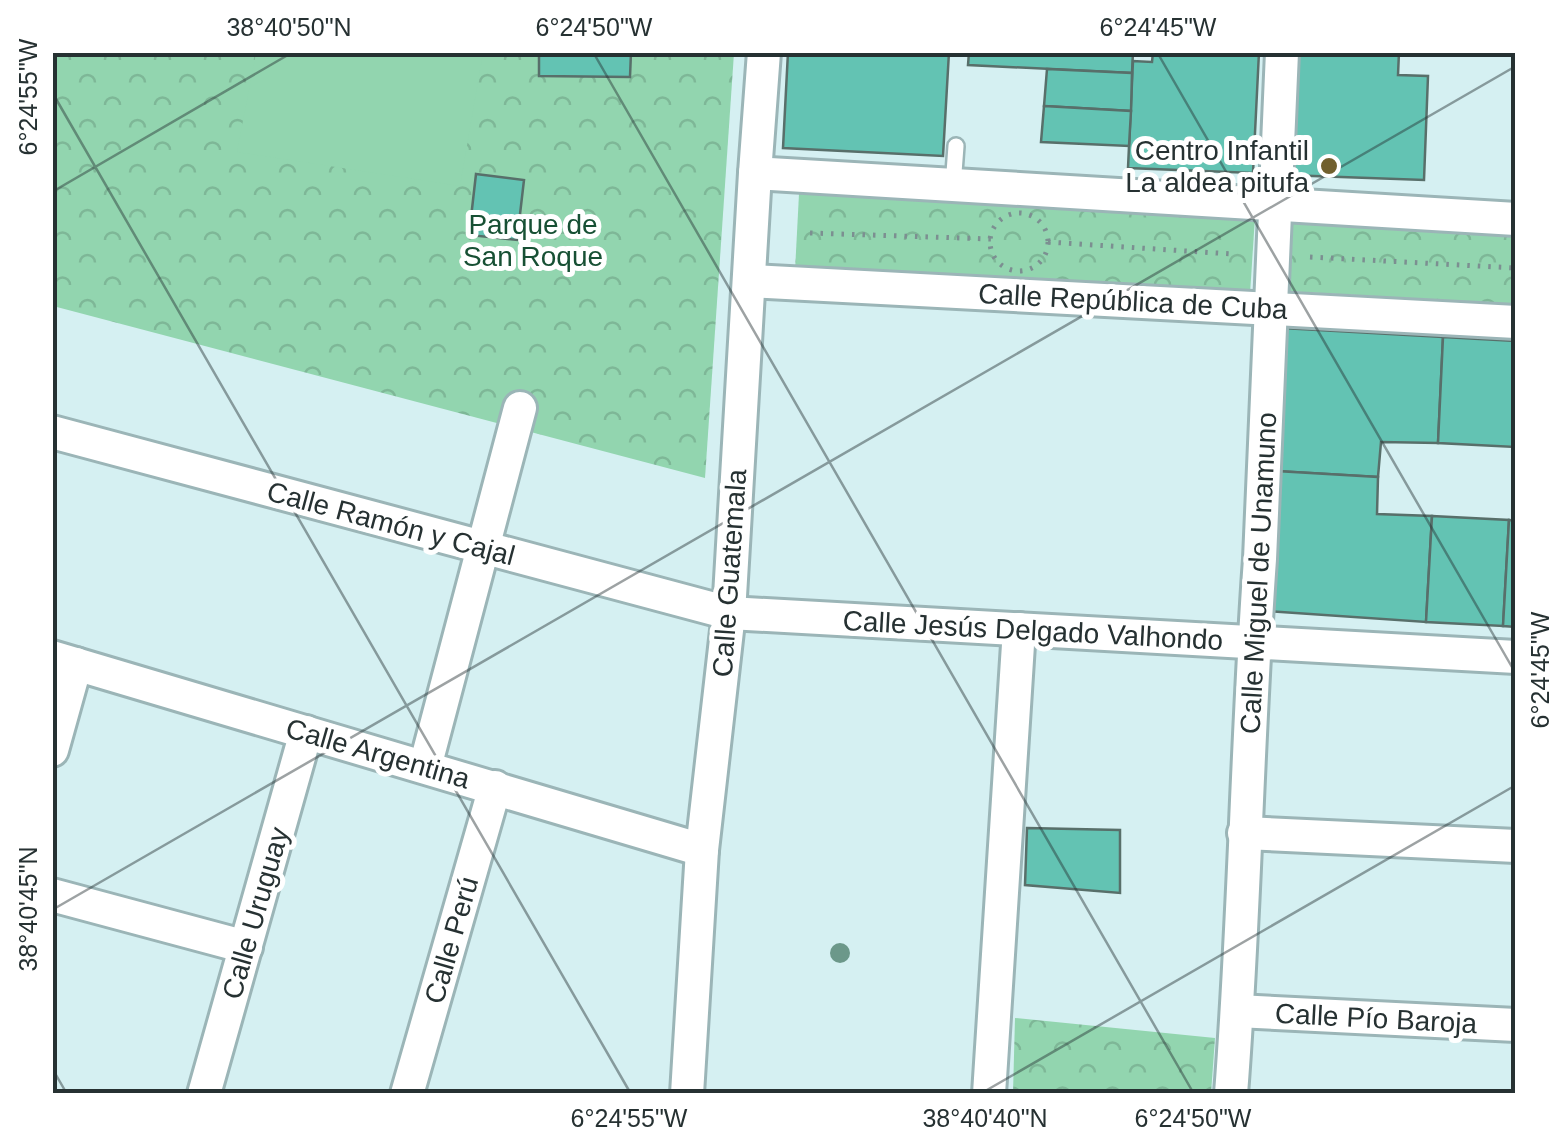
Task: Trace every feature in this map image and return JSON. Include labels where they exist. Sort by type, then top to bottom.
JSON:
[{"type":"street","name":"Calle Guatemala","points":[[688,1094],[702,850],[729,613],[764,52]]},
{"type":"street","name":"Calle Miguel de Unamuno","points":[[1231,1094],[1282,52]]},
{"type":"street","points":[[755,173],[1516,219]]},
{"type":"street","name":"Calle República de Cuba","points":[[750,281],[1516,322]]},
{"type":"street","points":[[425,767],[520,408]]},
{"type":"street","name":"Calle Ramón y Cajal","points":[[52,432],[729,613]]},
{"type":"street","name":"Calle Jesús Delgado Valhondo","points":[[729,613],[1516,657]]},
{"type":"street","points":[[990,1094],[1019,629]]},
{"type":"street","points":[[52,750],[64,660]]},
{"type":"street","name":"Calle Argentina","points":[[64,660],[702,850]]},
{"type":"street","name":"Calle Uruguay","points":[[204,1094],[306,732]]},
{"type":"street","name":"Calle Perú","points":[[407,1094],[495,788]]},
{"type":"street","points":[[1244,833],[1516,846]]},
{"type":"street","points":[[52,895],[246,947]]},
{"type":"street","name":"Calle Pío Baroja","points":[[1238,1011],[1516,1025]]},
{"type":"lane","points":[[953,186],[956,146]]},
{"type":"path","points":[[1022,213],[1040,222],[1048,242],[1044,258],[1021,270],[996,260],[991,239],[996,224],[1003,218],[1022,213]]},
{"type":"path","points":[[810,233],[991,239]]},
{"type":"path","points":[[1048,242],[1232,254]]},
{"type":"path","points":[[1310,257],[1516,268]]},
{"type":"green space","name":"Parque de San Roque","points":[[52,53],[734,53],[705,478],[53,306]]},
{"type":"green space","points":[[256,53],[483,53],[460,186],[237,152]]},
{"type":"green space","points":[[799,194],[1255,217],[1250,294],[795,271]]},
{"type":"green space","points":[[1290,221],[1515,234],[1515,304],[1285,291]]},
{"type":"green space","points":[[1015,1018],[1215,1038],[1211,1093],[1013,1093]]},
{"type":"building","points":[[539,52],[631,52],[630,77],[539,76]]},
{"type":"building","points":[[788,52],[949,52],[943,156],[783,148]]},
{"type":"building","points":[[969,52],[1133,52],[1132,73],[968,65]]},
{"type":"building","points":[[1153,52],[1259,52],[1253,173],[1128,168],[1133,61],[1152,62]]},
{"type":"building","points":[[1291,52],[1399,52],[1398,75],[1428,76],[1424,180],[1286,175]]},
{"type":"building","points":[[1047,69],[1132,73],[1131,111],[1044,106]]},
{"type":"building","points":[[1044,106],[1131,111],[1129,146],[1041,142]]},
{"type":"building","points":[[476,174],[524,180],[517,240],[469,235]]},
{"type":"building","points":[[1282,328],[1443,337],[1438,443],[1381,442],[1378,477],[1276,471]]},
{"type":"building","points":[[1443,337],[1516,341],[1515,447],[1438,443]]},
{"type":"building","points":[[1276,471],[1378,477],[1377,514],[1432,516],[1426,622],[1268,611]]},
{"type":"building","points":[[1432,516],[1509,520],[1503,626],[1426,622]]},
{"type":"building","points":[[1509,520],[1516,521],[1516,627],[1503,626]]},
{"type":"building","points":[[1027,828],[1120,830],[1120,893],[1025,885]]},
{"type":"place","name":"Centro Infantil La aldea pitufa","points":[[1329,166]]}]
